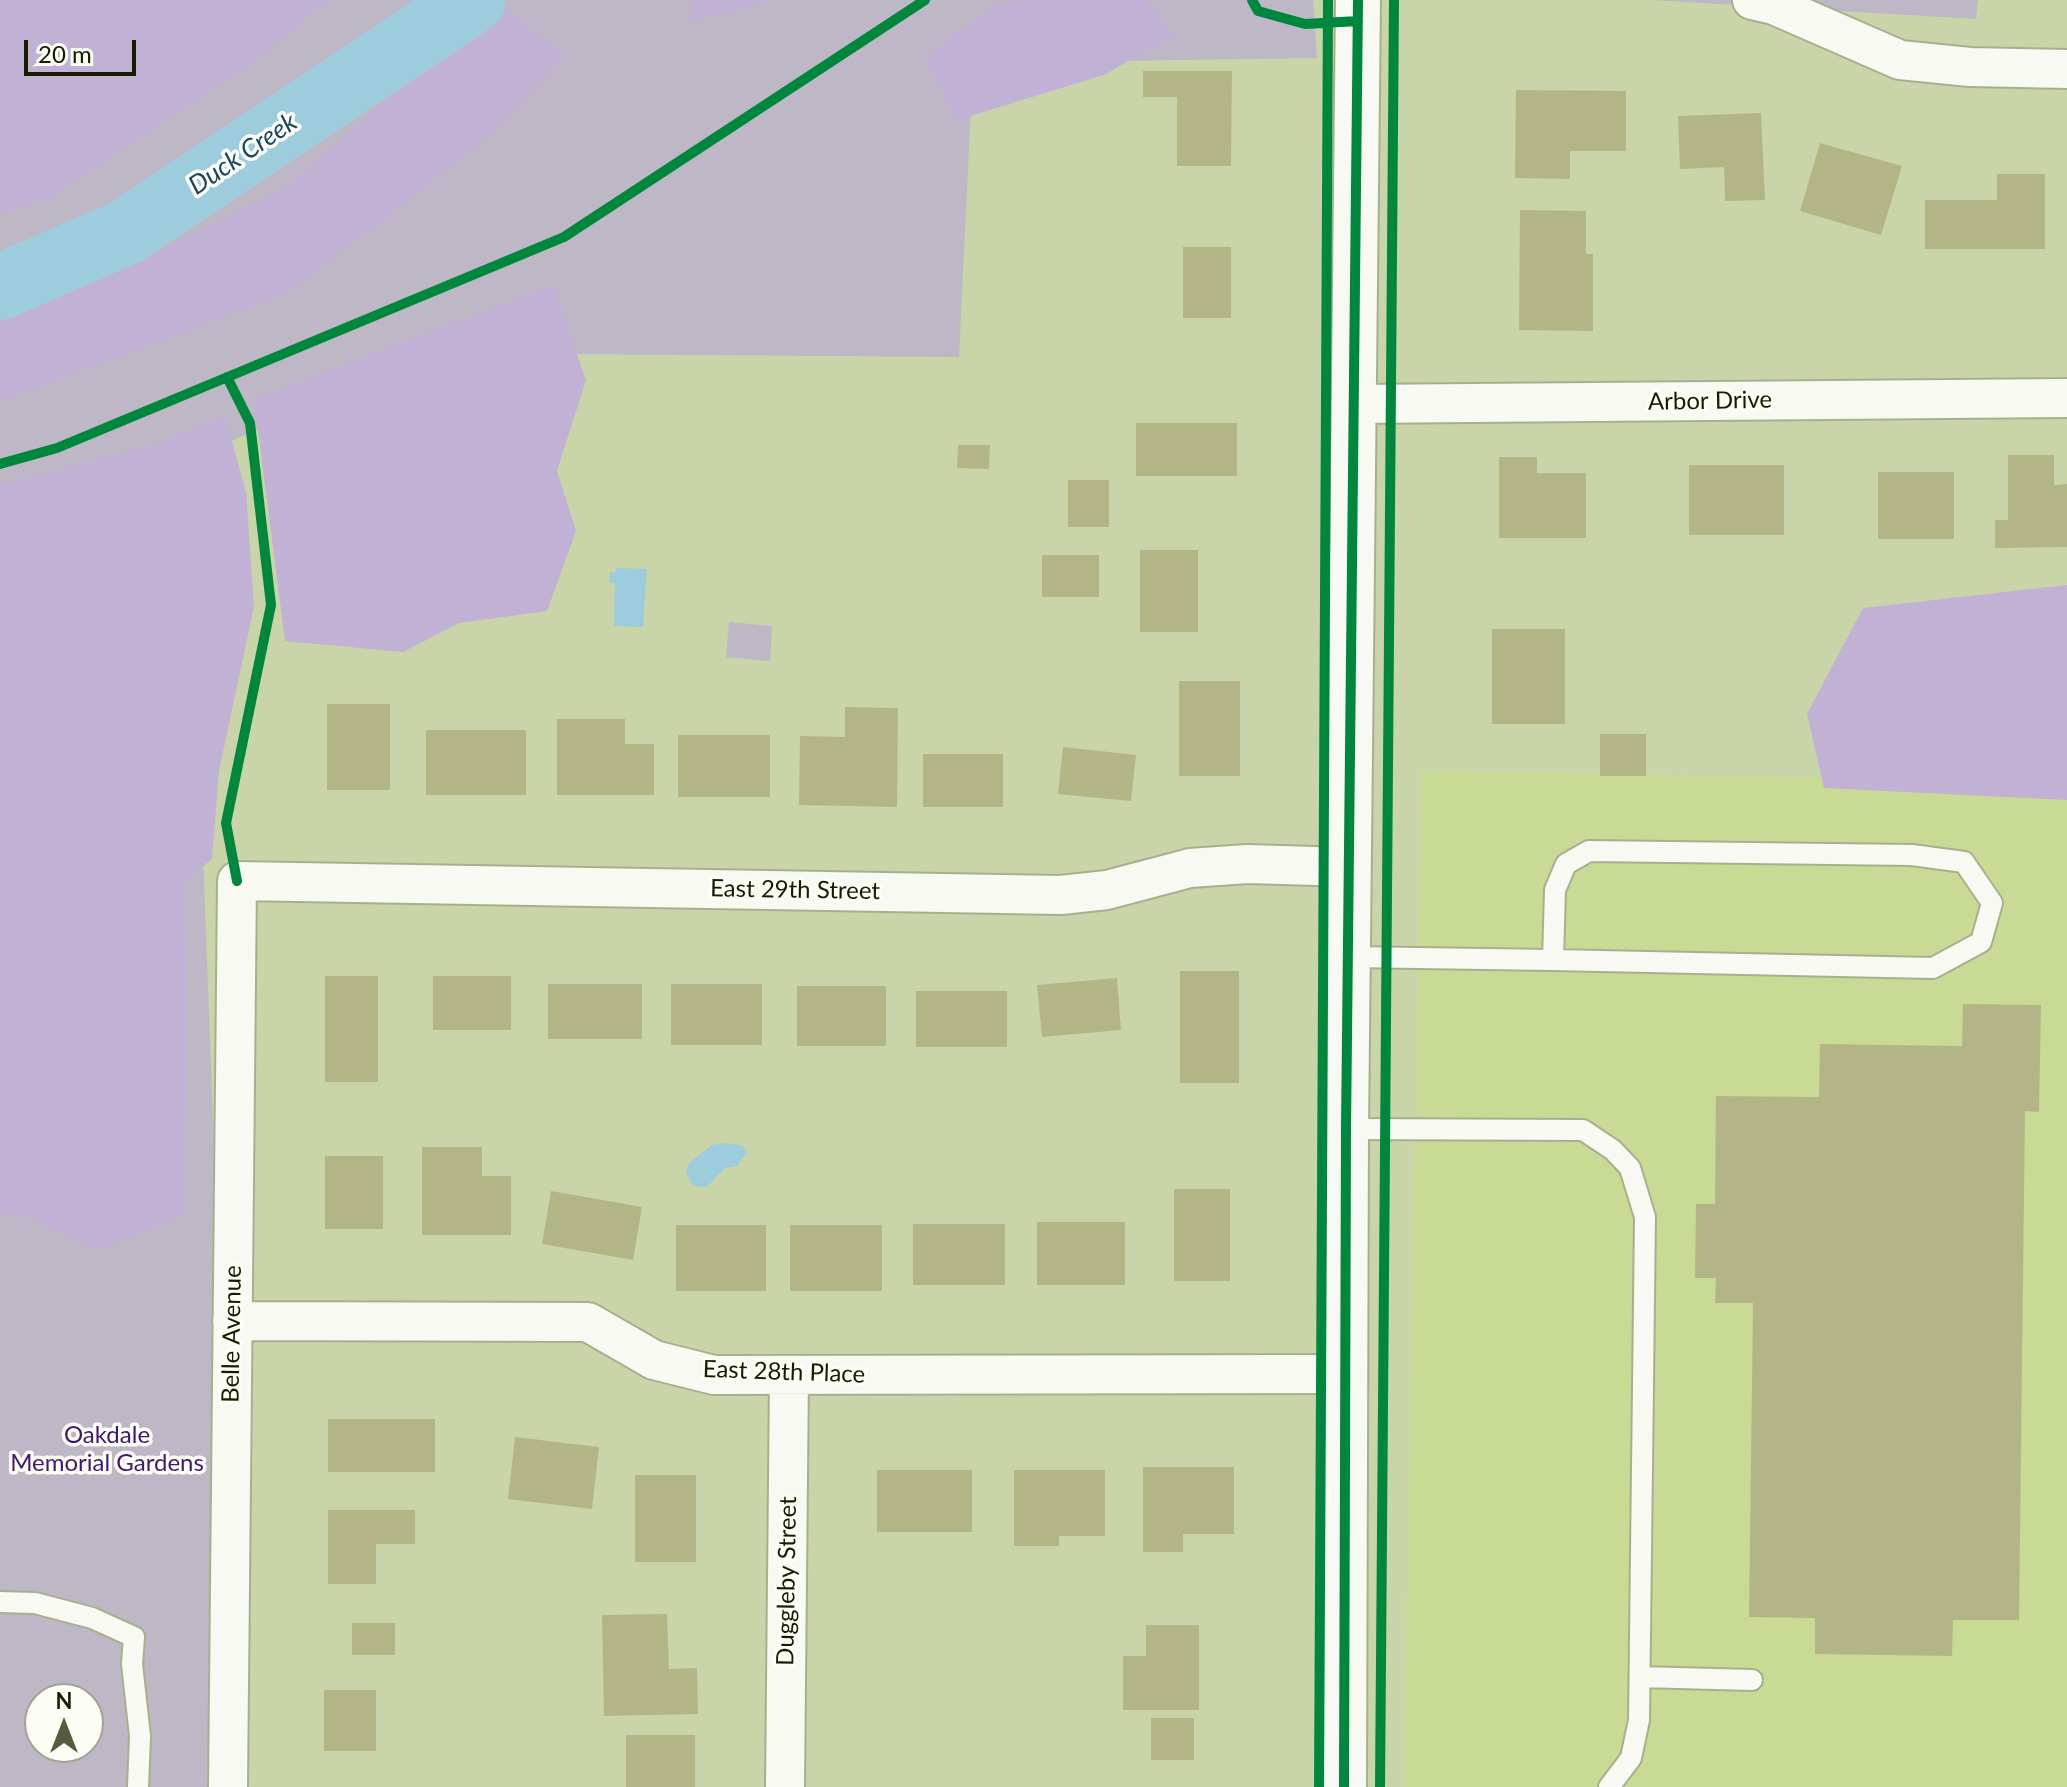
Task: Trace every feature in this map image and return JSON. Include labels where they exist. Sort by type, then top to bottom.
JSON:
[{"type":"street","points":[[1344,1787],[1346,1129],[1358,0]]},
{"type":"street","points":[[1752,0],[1774,5],[1900,60],[1970,67],[2067,69]]},
{"type":"street","name":"Arbor Drive","points":[[1354,404],[2067,398]]},
{"type":"street","name":"East 29th Street","points":[[237,881],[1061,895],[1107,890],[1190,868],[1247,864],[1350,867]]},
{"type":"street","name":"Belle Avenue","points":[[228,1787],[237,881]]},
{"type":"street","name":"East 28th Place","points":[[232,1321],[588,1322],[654,1360],[714,1375],[1346,1374]]},
{"type":"street","name":"Duggleby Street","points":[[785,1787],[789,1375]]},
{"type":"lane","points":[[1350,957],[1933,968],[1981,942],[1992,903],[1964,862],[1912,855],[1589,851],[1566,864],[1555,890],[1553,960]]},
{"type":"lane","points":[[1346,1129],[1583,1130],[1613,1150],[1630,1168],[1645,1217],[1639,1720],[1631,1758],[1609,1787]]},
{"type":"lane","points":[[0,1602],[35,1603],[92,1618],[134,1637],[132,1664],[140,1736],[138,1787]]},
{"type":"lane","points":[[1640,1677],[1752,1680]]},
{"type":"shaded area","points":[[0,0],[328,0],[259,59],[50,198],[0,215]]},
{"type":"shaded area","points":[[689,0],[774,0],[692,22]]},
{"type":"shaded area","points":[[1146,0],[1175,35],[1104,75],[957,120],[924,58],[997,3]]},
{"type":"shaded area","points":[[498,1],[564,57],[494,133],[289,293],[0,402],[0,320],[108,278],[292,183]]},
{"type":"shaded area","points":[[553,285],[586,380],[557,471],[576,531],[547,611],[459,623],[403,652],[285,641],[254,399]]},
{"type":"shaded area","points":[[225,416],[246,492],[254,607],[219,771],[212,859],[183,883],[187,949],[185,1215],[99,1250],[19,1214],[0,1215],[0,485],[152,445]]},
{"type":"shaded area","points":[[2067,585],[2067,800],[1824,788],[1807,714],[1863,608]]},
{"type":"shaded area","points":[[1421,771],[2067,782],[2067,1787],[1404,1787]]},
{"type":"green space","name":"Oakdale Memorial Gardens","points":[[0,0],[1313,0],[1317,58],[973,63],[959,357],[441,353],[188,459],[216,1198],[213,1787],[0,1787]]},
{"type":"green space","points":[[1651,0],[1978,0],[1976,19]]},
{"type":"green space","points":[[729,622],[772,626],[770,661],[726,657]]},
{"type":"water","points":[[617,568],[647,569],[643,627],[614,626],[615,584],[609,582],[610,572],[615,572]]},
{"type":"water","points":[[726,1143],[743,1146],[747,1152],[737,1166],[725,1168],[707,1187],[693,1186],[686,1173],[689,1163],[712,1145]]},
{"type":"building","points":[[1143,71],[1232,71],[1231,166],[1177,166],[1177,97],[1143,97]]},
{"type":"building","points":[[1516,90],[1626,91],[1626,151],[1570,151],[1570,179],[1515,178]]},
{"type":"building","points":[[1761,113],[1765,200],[1725,201],[1724,167],[1680,169],[1678,116]]},
{"type":"building","points":[[1820,143],[1902,166],[1881,235],[1800,211]]},
{"type":"building","points":[[1997,174],[2045,174],[2045,249],[1925,249],[1925,200],[1997,200]]},
{"type":"building","points":[[1520,210],[1586,211],[1586,254],[1593,254],[1593,331],[1519,330]]},
{"type":"building","points":[[1183,247],[1231,247],[1231,318],[1183,318]]},
{"type":"building","points":[[1136,423],[1237,423],[1237,476],[1136,476]]},
{"type":"building","points":[[958,445],[990,445],[989,469],[957,468]]},
{"type":"building","points":[[2008,455],[2054,455],[2054,485],[2067,484],[2067,547],[1995,548],[1995,520],[2008,520]]},
{"type":"building","points":[[1499,457],[1537,457],[1537,473],[1586,473],[1586,538],[1499,538]]},
{"type":"building","points":[[1689,465],[1784,465],[1784,535],[1689,535]]},
{"type":"building","points":[[1878,472],[1954,472],[1954,539],[1878,539]]},
{"type":"building","points":[[1068,480],[1109,480],[1109,527],[1068,527]]},
{"type":"building","points":[[1140,550],[1198,550],[1198,632],[1140,632]]},
{"type":"building","points":[[1042,555],[1099,555],[1099,597],[1042,597]]},
{"type":"building","points":[[1492,629],[1565,629],[1565,724],[1492,724]]},
{"type":"building","points":[[1179,681],[1240,681],[1240,776],[1179,776]]},
{"type":"building","points":[[327,704],[390,704],[390,790],[327,790]]},
{"type":"building","points":[[845,707],[898,708],[897,807],[799,805],[800,736],[845,737]]},
{"type":"building","points":[[557,719],[625,719],[625,744],[654,744],[654,795],[557,795]]},
{"type":"building","points":[[426,730],[526,730],[526,795],[426,795]]},
{"type":"building","points":[[1600,734],[1646,734],[1646,776],[1600,776]]},
{"type":"building","points":[[678,735],[770,735],[770,797],[678,797]]},
{"type":"building","points":[[1063,747],[1136,755],[1131,801],[1058,794]]},
{"type":"building","points":[[923,754],[1003,754],[1003,807],[923,807]]},
{"type":"building","points":[[1180,971],[1239,971],[1239,1083],[1180,1083]]},
{"type":"building","points":[[325,976],[378,976],[378,1082],[325,1082]]},
{"type":"building","points":[[433,976],[511,976],[511,1030],[433,1030]]},
{"type":"building","points":[[1117,978],[1121,1030],[1042,1037],[1037,985]]},
{"type":"building","points":[[548,984],[642,984],[642,1039],[548,1039]]},
{"type":"building","points":[[671,984],[762,984],[762,1045],[671,1045]]},
{"type":"building","points":[[797,986],[886,986],[886,1046],[797,1046]]},
{"type":"building","points":[[916,991],[1007,991],[1007,1047],[916,1047]]},
{"type":"building","points":[[1963,1004],[2041,1005],[2039,1112],[2025,1111],[2019,1620],[1953,1620],[1952,1656],[1815,1654],[1815,1618],[1749,1617],[1753,1303],[1715,1303],[1716,1278],[1695,1278],[1696,1204],[1715,1204],[1716,1096],[1819,1097],[1820,1044],[1962,1046]]},
{"type":"building","points":[[422,1147],[482,1147],[482,1176],[511,1176],[511,1235],[422,1235]]},
{"type":"building","points":[[325,1156],[383,1156],[383,1229],[325,1229]]},
{"type":"building","points":[[1174,1189],[1230,1189],[1230,1281],[1174,1281]]},
{"type":"building","points":[[551,1191],[642,1207],[633,1260],[542,1244]]},
{"type":"building","points":[[1037,1222],[1125,1222],[1125,1285],[1037,1285]]},
{"type":"building","points":[[913,1224],[1005,1224],[1005,1285],[913,1285]]},
{"type":"building","points":[[676,1225],[766,1225],[766,1291],[676,1291]]},
{"type":"building","points":[[790,1225],[882,1225],[882,1291],[790,1291]]},
{"type":"building","points":[[328,1419],[435,1419],[435,1472],[328,1472]]},
{"type":"building","points":[[515,1437],[599,1447],[592,1509],[508,1499]]},
{"type":"building","points":[[1143,1467],[1234,1467],[1234,1534],[1183,1534],[1183,1552],[1143,1552]]},
{"type":"building","points":[[877,1470],[972,1470],[972,1532],[877,1532]]},
{"type":"building","points":[[1014,1470],[1105,1470],[1105,1536],[1059,1536],[1059,1546],[1014,1546]]},
{"type":"building","points":[[635,1475],[696,1475],[696,1562],[635,1562]]},
{"type":"building","points":[[328,1510],[415,1510],[415,1544],[376,1544],[376,1584],[328,1584]]},
{"type":"building","points":[[667,1614],[669,1669],[697,1668],[698,1714],[604,1716],[602,1615]]},
{"type":"building","points":[[352,1623],[395,1623],[395,1655],[352,1655]]},
{"type":"building","points":[[1146,1625],[1199,1625],[1199,1710],[1123,1710],[1123,1656],[1146,1656]]},
{"type":"building","points":[[324,1690],[376,1690],[376,1751],[324,1751]]},
{"type":"building","points":[[1151,1718],[1194,1718],[1194,1760],[1151,1760]]},
{"type":"building","points":[[626,1735],[695,1735],[695,1787],[626,1787]]},
{"type":"waterway","name":"Duck Creek","points":[[0,287],[126,232],[473,0]]},
{"type":"cycle path","points":[[0,464],[57,448],[564,237],[925,0]]},
{"type":"cycle path","points":[[1252,0],[1258,11],[1305,24],[1358,21]]},
{"type":"cycle path","points":[[1319,1787],[1328,0]]},
{"type":"cycle path","points":[[1344,1787],[1346,1129],[1358,0]]},
{"type":"cycle path","points":[[1380,1787],[1394,0]]},
{"type":"cycle path","points":[[227,377],[250,423],[271,605],[226,823],[237,881]]}]
